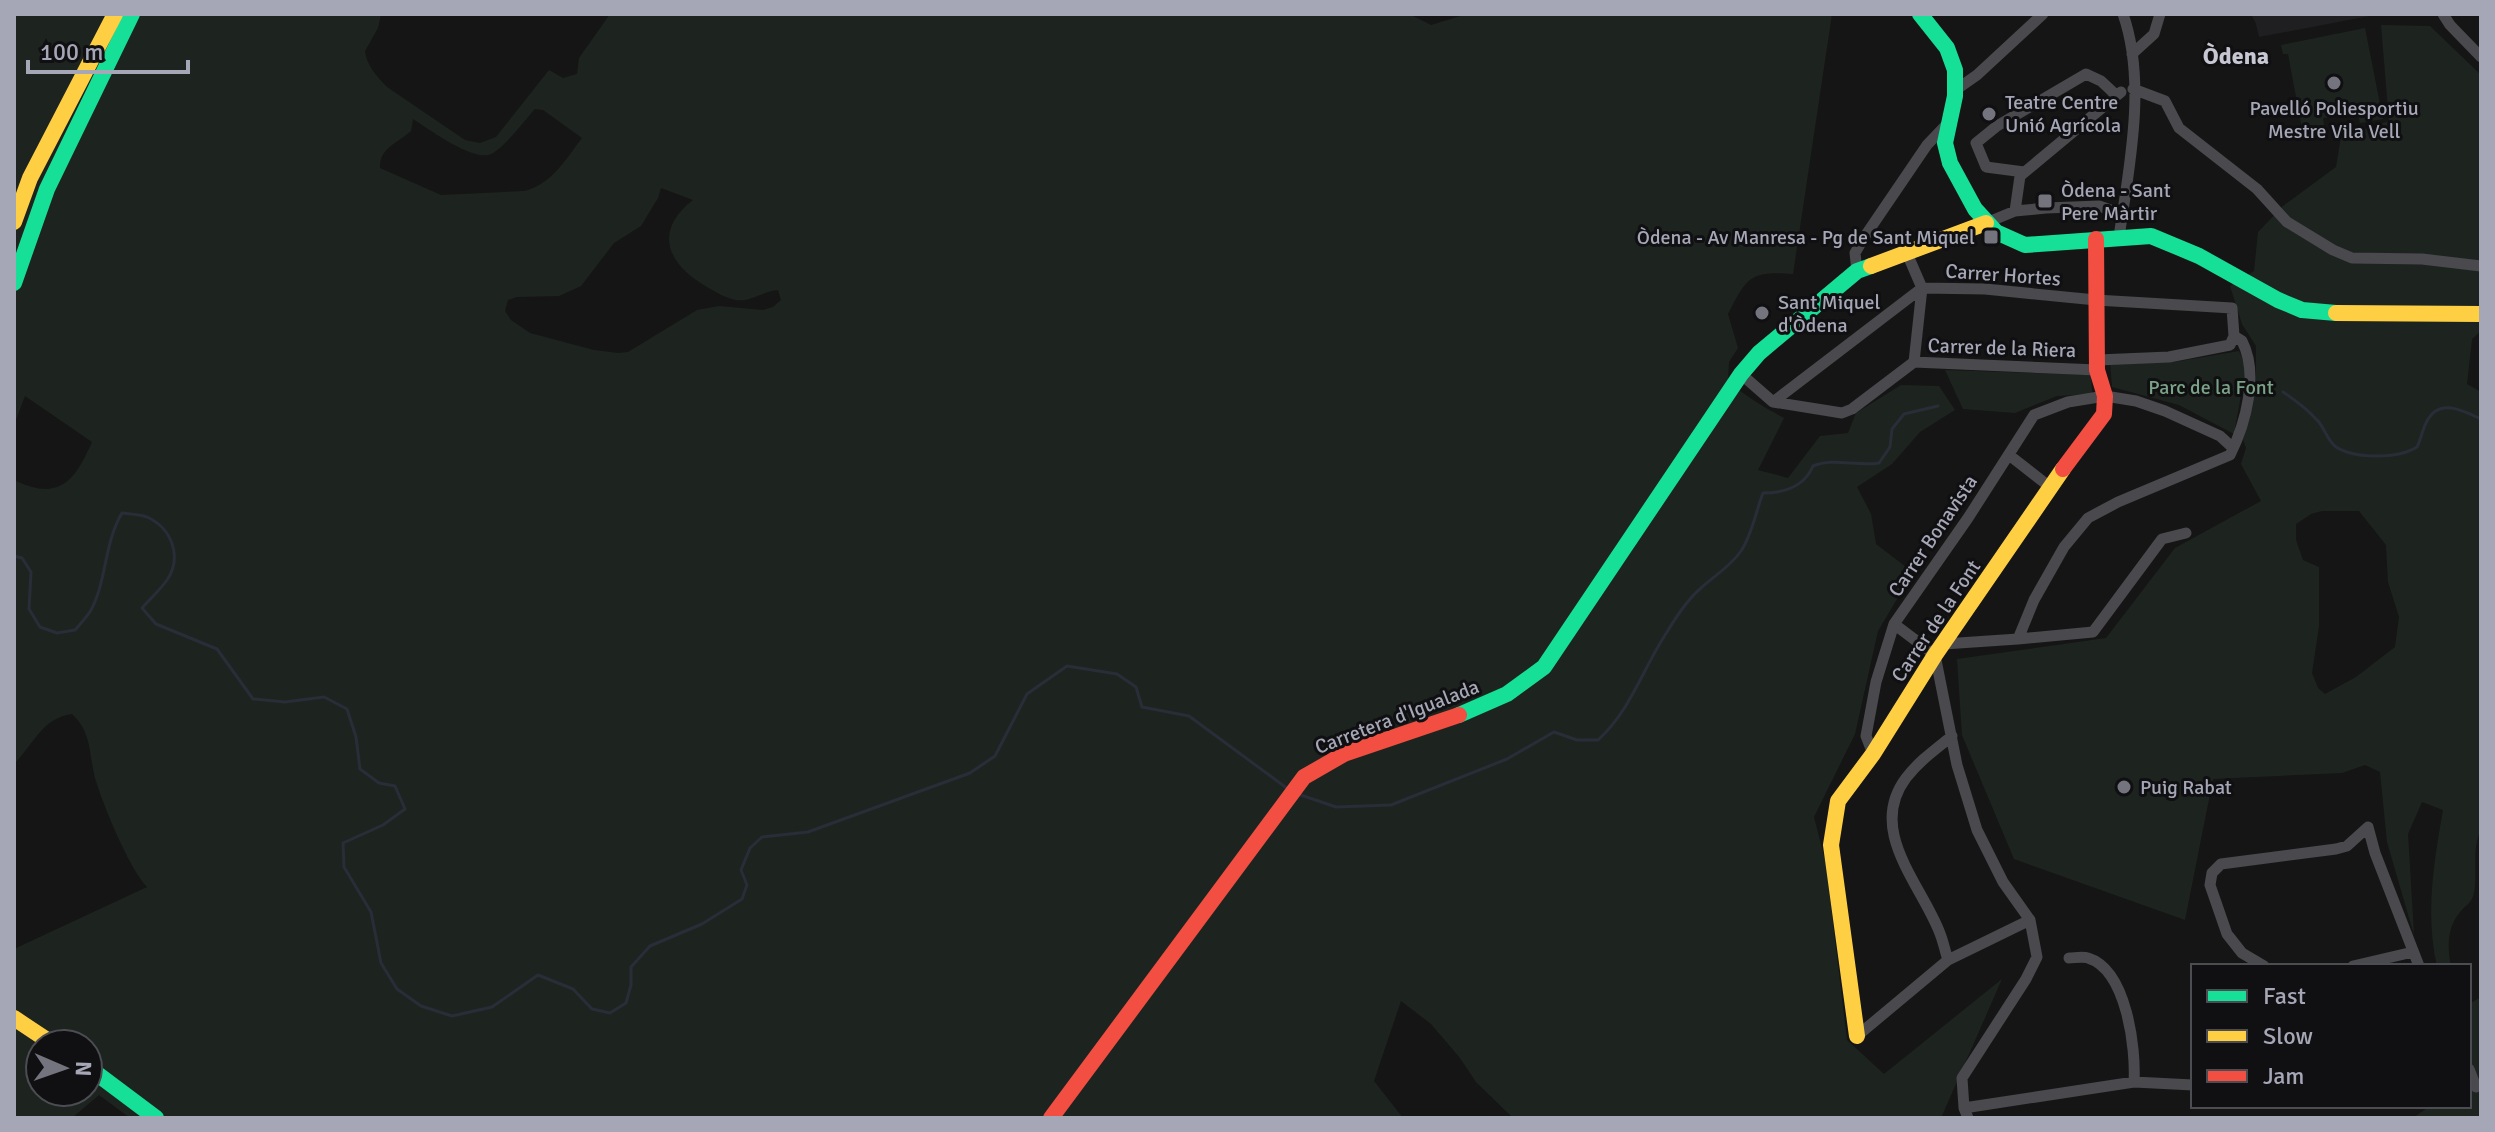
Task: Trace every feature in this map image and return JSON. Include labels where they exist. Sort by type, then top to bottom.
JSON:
[{"type":"main road","points":[[14,222],[30,178],[115,14]]},
{"type":"main road","points":[[14,283],[47,189],[132,14]]},
{"type":"main road","points":[[1920,14],[1950,52],[1956,69],[1957,89],[1945,142],[1951,162],[1971,203],[1986,223],[2013,242],[2025,245],[2151,236],[2174,244],[2302,310],[2481,314]]},
{"type":"main road","name":"Carretera d'Igualada","points":[[1051,1118],[1293,791],[1315,767],[1328,759],[1497,700],[1531,680],[1544,667],[1741,374],[1759,353],[1857,271],[1986,223]]},
{"type":"main road","points":[[2096,239],[2097,365],[2105,396]]},
{"type":"main road","name":"Carrer de la Font","points":[[1857,1036],[1831,845],[1838,801],[1873,754],[2050,487],[2104,414],[2105,396]]},
{"type":"main road","points":[[104,1079],[156,1118]]},
{"type":"street","points":[[1957,89],[1977,75],[2043,14]]},
{"type":"street","points":[[2119,237],[2130,173],[2133,89],[2131,36],[2123,14]]},
{"type":"street","points":[[2132,54],[2154,34],[2160,14]]},
{"type":"street","points":[[2443,14],[2481,57]]},
{"type":"street","points":[[2024,172],[1986,167],[1976,143],[1997,126],[2086,74],[2101,81],[2116,95]]},
{"type":"street","points":[[2015,211],[2020,176],[2116,95],[2133,89],[2165,101],[2179,128],[2257,189],[2287,222],[2333,250],[2352,258],[2422,259],[2481,266]]},
{"type":"street","points":[[1857,271],[1855,253],[1863,239],[1927,145],[1951,120]]},
{"type":"street","points":[[1986,223],[2015,211],[2099,206],[2122,214]]},
{"type":"street","points":[[1906,251],[1922,288],[1914,362]]},
{"type":"street","name":"Carrer Hortes","points":[[1773,402],[1922,288],[1985,289],[2096,300],[2232,308],[2232,340]]},
{"type":"street","points":[[2018,639],[2034,600],[2064,547],[2088,518],[2118,502],[2230,455],[2238,436],[2251,367],[2242,341],[2232,340]]},
{"type":"street","name":"Carrer de la Riera","points":[[1773,402],[1842,413],[1852,409],[1914,362],[2097,365],[2169,357],[2232,340]]},
{"type":"street","points":[[1741,374],[1773,402]]},
{"type":"street","points":[[2105,396],[2136,401],[2165,411],[2220,436],[2233,448]]},
{"type":"street","name":"Carrer Bonavista","points":[[1873,754],[1866,736],[1876,682],[1894,624],[2034,415],[2068,402],[2105,396]]},
{"type":"street","points":[[2009,455],[2050,487]]},
{"type":"street","points":[[1894,624],[1940,649],[2093,632],[2162,539],[2186,533]]},
{"type":"street","points":[[1940,649],[1957,765],[1977,830],[2003,882],[2030,920],[2037,957],[1962,1078],[1966,1113],[2134,1082],[2191,1085]]},
{"type":"street","points":[[1948,960],[1939,931],[1899,854],[1892,824],[1895,801],[1904,781],[1918,764],[1952,736]]},
{"type":"street","points":[[2261,964],[2242,953],[2227,934],[2210,885],[2212,873],[2221,864],[2347,846],[2368,827],[2418,964]]},
{"type":"street","points":[[1857,1036],[1948,960],[2030,920]]},
{"type":"street","points":[[2362,964],[2413,952]]},
{"type":"street","points":[[2069,958],[2087,958],[2102,967],[2115,983],[2135,1060],[2134,1082]]},
{"type":"street","points":[[2471,1074],[2476,1087]]},
{"type":"shaded area","points":[[2251,14],[2375,14],[2375,15],[2259,37]]},
{"type":"green space","points":[[14,14],[381,14],[378,28],[365,51],[376,75],[387,87],[465,140],[480,143],[496,137],[549,70],[563,78],[577,74],[579,58],[610,14],[1409,14],[1431,25],[1467,14],[1832,14],[1793,274],[1759,276],[1740,292],[1728,314],[1738,348],[1729,362],[1728,381],[1784,418],[1758,470],[1788,478],[1820,436],[1848,433],[1856,413],[1901,385],[1939,386],[1955,410],[1920,432],[1892,464],[1857,487],[1871,514],[1876,544],[1906,567],[1906,584],[1878,631],[1855,734],[1814,817],[1826,864],[1847,1040],[1884,1074],[2002,979],[1941,1118],[1513,1118],[1476,1082],[1431,1024],[1401,1001],[1374,1081],[1403,1118],[130,1118],[104,1099],[104,1028],[24,1028],[24,1108],[84,1108],[72,1118],[14,1118],[14,949],[147,887],[132,866],[110,819],[95,778],[89,744],[83,728],[72,714],[46,726],[14,764],[14,480],[43,489],[64,484],[79,467],[92,442],[25,396],[14,425]],"holes":[[[535,109],[543,110],[582,138],[558,170],[525,191],[441,195],[380,168],[383,155],[390,146],[411,131],[413,119],[451,143],[483,155],[491,154],[502,146]],[[661,188],[693,200],[680,212],[669,235],[674,258],[682,268],[717,293],[732,299],[747,299],[778,290],[781,300],[763,310],[719,306],[697,310],[628,352],[618,353],[530,333],[511,320],[505,311],[508,300],[559,296],[581,286],[614,243],[641,226]]]},
{"type":"green space","points":[[2381,25],[2430,26],[2481,75],[2481,331],[2472,339],[2467,384],[2481,392],[2481,830],[2476,845],[2473,895],[2450,931],[2451,964],[2437,964],[2431,908],[2443,810],[2422,802],[2408,834],[2414,935],[2387,842],[2380,772],[2365,765],[2342,773],[2213,779],[2185,920],[2014,859],[1962,735],[1957,659],[2106,638],[2175,548],[2261,501],[2241,464],[2246,448],[2243,439],[2256,386],[2256,346],[2242,324],[2230,286],[2254,271],[2258,232],[2283,206],[2336,167],[2341,137],[2389,121]],"holes":[[[2322,511],[2359,511],[2386,545],[2388,582],[2399,617],[2395,647],[2356,677],[2325,694],[2318,688],[2312,673],[2319,626],[2319,567],[2303,560],[2296,540],[2296,524]]]},
{"type":"green space","name":"Pavelló Poliesportiu Mestre Vila Vell","points":[[2365,28],[2383,119],[2360,123],[2357,112],[2323,118],[2324,125],[2302,129],[2288,54],[2283,54],[2281,45]]},
{"type":"green space","name":"Parc de la Font","points":[[2239,351],[2246,367],[2234,434],[2179,405],[2112,387],[2110,362],[2174,362]]},
{"type":"green space","points":[[1945,370],[2091,375],[2092,394],[2057,396],[2015,413],[1963,409]]},
{"type":"green space","points":[[2481,997],[2481,1118],[2413,1118],[2427,1108],[2471,1108],[2471,1003]]},
{"type":"waterway","points":[[2283,392],[2314,417],[2336,447],[2354,454],[2399,454],[2417,447],[2431,415],[2444,408],[2458,409],[2481,419]]},
{"type":"waterway","points":[[1298,794],[1336,807],[1391,805],[1507,759],[1554,732],[1577,740],[1598,740],[1628,702],[1682,608],[1741,551],[1763,493],[1778,492],[1799,484],[1813,466],[1821,463],[1879,463],[1890,447],[1892,429],[1904,414],[1938,406]]},
{"type":"waterway","points":[[14,556],[22,558],[31,572],[29,609],[40,627],[57,633],[75,630],[96,598],[112,537],[122,513],[147,517],[168,535],[174,552],[172,571],[167,580],[142,608],[156,624],[217,649],[253,699],[285,702],[324,697],[347,709],[356,737],[360,769],[379,783],[395,786],[405,809],[383,825],[343,843],[344,867],[371,912],[381,963],[397,989],[421,1006],[452,1016],[492,1007],[538,975],[573,989],[592,1009],[610,1013],[626,1003],[631,985],[631,967],[650,946],[702,924],[742,899],[747,885],[741,870],[750,848],[762,837],[808,832],[970,773],[995,756],[1027,694],[1067,666],[1117,674],[1136,687],[1142,707],[1189,716],[1288,789]]},
{"type":"traffic: fast","points":[[14,283],[47,189],[132,14]]},
{"type":"traffic: fast","points":[[1920,14],[1947,48],[1955,70],[1955,96],[1945,143],[1950,163],[1975,209],[1996,232],[2025,245],[2151,236],[2199,256],[2302,310],[2336,313]]},
{"type":"traffic: fast","points":[[1459,715],[1507,694],[1544,667],[1741,374],[1759,353],[1857,271],[1871,266]]},
{"type":"traffic: fast","points":[[104,1079],[156,1118]]},
{"type":"traffic: slow","points":[[14,222],[30,178],[115,14]]},
{"type":"traffic: slow","points":[[1871,266],[1986,223]]},
{"type":"traffic: slow","points":[[2336,313],[2481,314]]},
{"type":"traffic: slow","points":[[1857,1036],[1831,845],[1838,801],[1873,754],[1935,655],[2063,469]]},
{"type":"traffic: slow","points":[[14,1018],[29,1028]]},
{"type":"traffic: jam","points":[[2063,469],[2104,414],[2105,396],[2097,370],[2096,239]]},
{"type":"traffic: jam","points":[[1051,1118],[1304,777],[1344,754],[1459,715]]},
{"type":"place","name":"Pavelló Poliesportiu Mestre Vila Vell","points":[[2334,83]]},
{"type":"place","name":"Teatre Centre Unió Agrícola","points":[[1989,114]]},
{"type":"place","name":"Òdena - Sant Pere Màrtir","points":[[2045,201]]},
{"type":"place","name":"Òdena - Av Manresa - Pg de Sant Miquel","points":[[1991,237]]},
{"type":"place","name":"Sant Miquel d'Òdena","points":[[1762,313]]},
{"type":"place","name":"Puig Rabat","points":[[2124,787]]},
{"type":"district","name":"Òdena","points":[[2236,56]]}]
